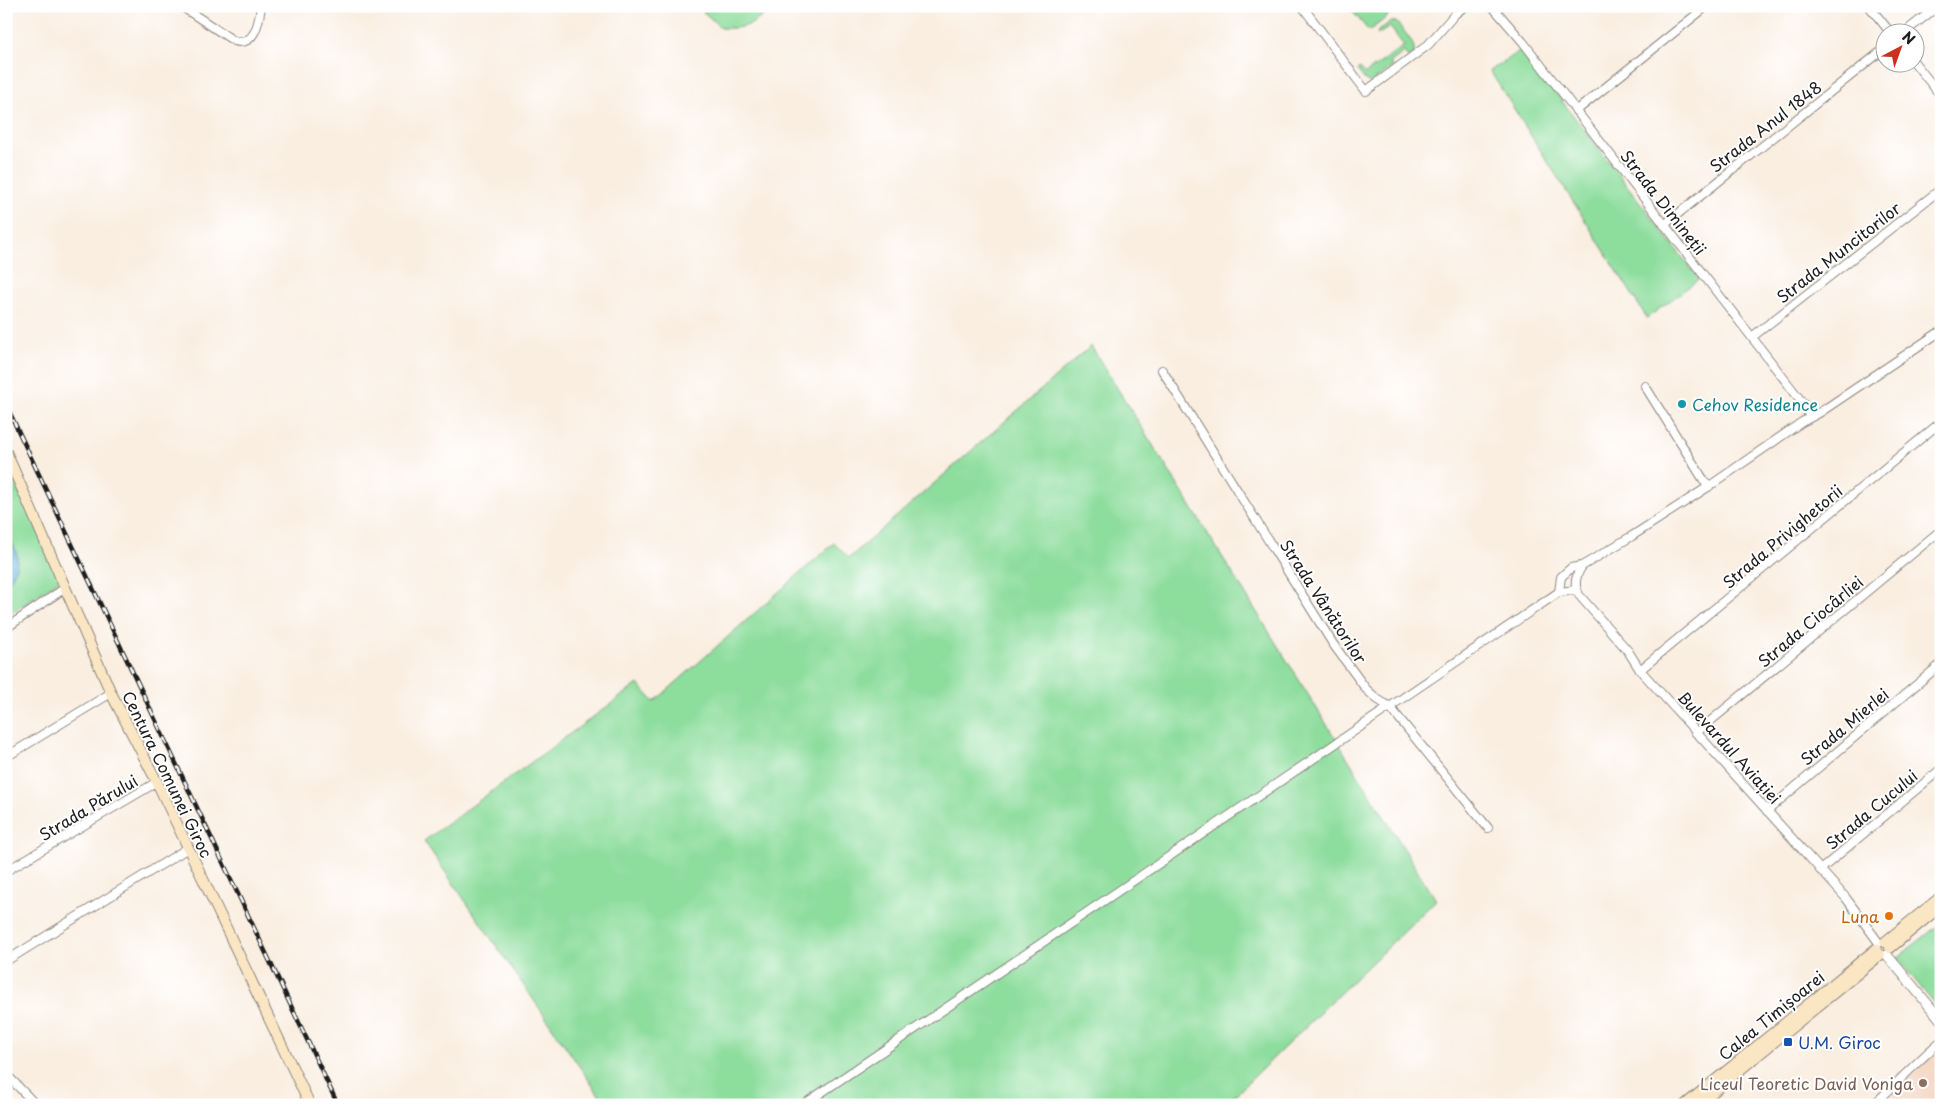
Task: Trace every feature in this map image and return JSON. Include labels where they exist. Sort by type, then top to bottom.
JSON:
[{"type":"main road","name":"Centura Comunei Giroc","points":[[6,452],[111,692],[157,782],[310,1105]]},
{"type":"main road","name":"Calea Timișoarei","points":[[1698,1105],[1883,949],[1941,897]]},
{"type":"main road","name":"Calea Timișoarei","points":[[1685,1105],[1883,949],[1941,906]]},
{"type":"street","points":[[181,6],[240,42],[252,36],[257,27],[261,6]]},
{"type":"street","points":[[1302,6],[1366,91],[1424,48],[1455,14],[1465,6]]},
{"type":"street","name":"Strada Dimineții","points":[[1492,6],[1523,42],[1752,337],[1802,402],[1810,417]]},
{"type":"street","points":[[1576,111],[1707,6]]},
{"type":"street","points":[[1869,6],[1882,22]]},
{"type":"street","points":[[1918,22],[1938,6]]},
{"type":"street","name":"Strada Anul 1848","points":[[1664,224],[1874,57]]},
{"type":"street","points":[[1922,72],[1941,96]]},
{"type":"street","name":"Strada Muncitorilor","points":[[1752,337],[1941,189]]},
{"type":"street","points":[[1559,592],[1561,577],[1571,568],[1582,566],[1708,487],[1941,331]]},
{"type":"street","name":"Strada Vânătorilor","points":[[1162,370],[1333,644],[1366,690],[1390,706],[1488,828]]},
{"type":"street","points":[[1644,386],[1708,487]]},
{"type":"street","name":"Strada Privighetorii","points":[[1640,670],[1941,422]]},
{"type":"street","name":"Strada Ciocârliei","points":[[1696,733],[1941,530]]},
{"type":"street","points":[[804,1105],[1559,592],[1576,590],[1576,579],[1582,566]]},
{"type":"street","points":[[6,628],[65,588]]},
{"type":"street","name":"Bulevardul Aviației","points":[[1576,590],[1628,651],[1640,670],[1846,898],[1883,949],[1941,1020]]},
{"type":"street","name":"Strada Mierlei","points":[[1767,811],[1941,664]]},
{"type":"street","points":[[6,757],[111,692]]},
{"type":"street","name":"Strada Cucului","points":[[1820,870],[1941,769]]},
{"type":"street","name":"Strada Părului","points":[[6,871],[157,782]]},
{"type":"street","points":[[6,961],[188,848]]},
{"type":"street","points":[[1873,1105],[1917,1061],[1941,1041]]},
{"type":"street","points":[[6,1074],[36,1105]]},
{"type":"shaded area","name":"Liceul Teoretic David Voniga","points":[[1941,1048],[1941,1105],[1884,1105],[1920,1065]]},
{"type":"green space","points":[[697,6],[770,6],[760,18],[749,25],[721,28]]},
{"type":"green space","points":[[1348,6],[1377,6],[1379,9],[1386,9],[1388,16],[1371,30],[1368,30]]},
{"type":"green space","points":[[1390,22],[1396,22],[1408,37],[1413,45],[1414,54],[1409,58],[1404,52],[1390,63],[1393,67],[1370,83],[1357,70],[1360,68],[1365,74],[1404,46],[1390,27],[1377,35],[1378,31]]},
{"type":"green space","points":[[1522,49],[1699,279],[1647,318],[1490,71]]},
{"type":"green space","points":[[1091,346],[1436,900],[1225,1105],[606,1105],[424,841],[638,684],[654,702],[834,543],[849,558]]},
{"type":"green space","points":[[6,465],[62,578],[6,617]]},
{"type":"green space","points":[[1936,927],[1941,933],[1941,1012],[1897,958]]},
{"type":"water","points":[[6,535],[15,549],[17,561],[14,573],[6,587]]},
{"type":"railway","points":[[6,405],[338,1105]]},
{"type":"place","name":"Cehov Residence","points":[[1682,404]]},
{"type":"place","name":"Luna","points":[[1889,916]]},
{"type":"place","name":"U.M. Giroc","points":[[1788,1042]]},
{"type":"place","name":"Liceul Teoretic David Voniga","points":[[1923,1083]]}]
